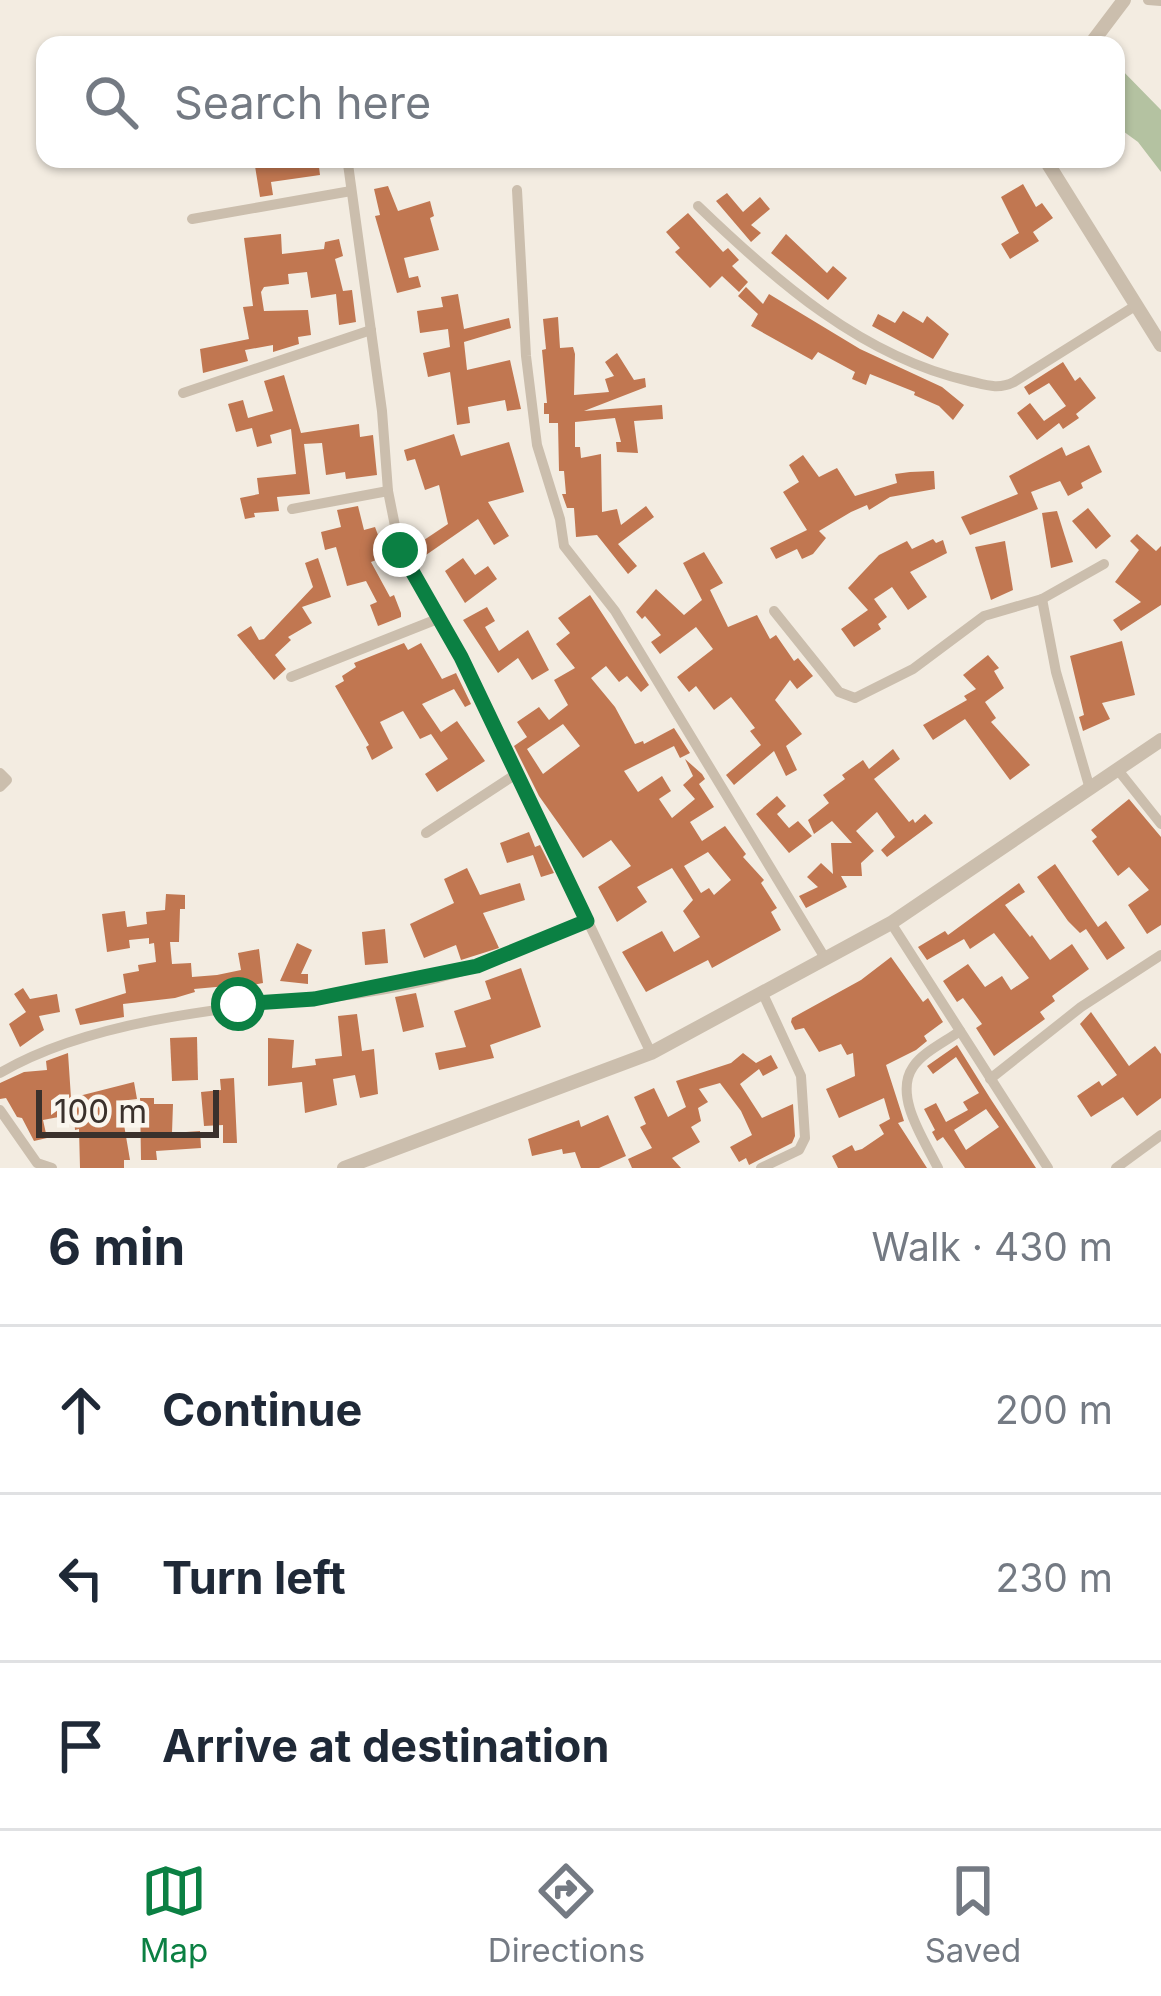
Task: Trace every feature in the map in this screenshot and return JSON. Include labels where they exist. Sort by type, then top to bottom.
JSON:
[{"type":"street","points":[[1097,36],[1124,0]]},
{"type":"street","points":[[1148,0],[1161,1]]},
{"type":"street","points":[[349,168],[388,491],[400,550],[440,618],[651,1053]]},
{"type":"street","points":[[1050,168],[1161,345]]},
{"type":"street","points":[[192,220],[351,190]]},
{"type":"street","points":[[517,190],[526,356],[537,445],[564,546],[615,611],[825,958]]},
{"type":"street","points":[[698,206],[758,263],[848,331],[939,374],[978,383],[1006,386],[1135,306]]},
{"type":"street","points":[[183,393],[371,330]]},
{"type":"street","points":[[292,509],[388,491]]},
{"type":"street","points":[[774,611],[839,692],[855,698],[914,669],[984,616],[1042,598],[1104,564]]},
{"type":"street","points":[[1042,598],[1056,672],[1090,789]]},
{"type":"street","points":[[290,677],[440,618]]},
{"type":"street","points":[[346,1168],[651,1053],[891,923],[1161,740]]},
{"type":"street","points":[[1118,770],[1161,824]]},
{"type":"street","points":[[0,773],[7,781],[0,787]]},
{"type":"street","points":[[426,833],[516,775]]},
{"type":"street","points":[[0,1073],[44,1051],[142,1024],[238,1004],[314,999],[477,966],[587,921]]},
{"type":"street","points":[[891,923],[1048,1168]]},
{"type":"street","points":[[989,1079],[1081,1007],[1161,955]]},
{"type":"street","points":[[761,1168],[799,1150],[805,1138],[802,1076],[763,994]]},
{"type":"street","points":[[938,1168],[910,1112],[907,1079],[916,1063],[960,1031]]},
{"type":"street","points":[[0,1110],[37,1163],[52,1168]]},
{"type":"street","points":[[1116,1168],[1161,1136]]},
{"type":"green space","points":[[1125,73],[1161,110],[1161,172],[1125,133]]},
{"type":"building","points":[[255,168],[319,168],[320,175],[271,182],[273,195],[260,197]]},
{"type":"building","points":[[1023,184],[1036,207],[1042,203],[1053,218],[1033,232],[1039,241],[1010,259],[1001,244],[1019,233],[1001,197]]},
{"type":"building","points":[[388,186],[398,211],[430,201],[439,250],[404,258],[409,278],[418,276],[421,287],[397,293],[375,216],[380,215],[374,189]]},
{"type":"building","points":[[727,193],[743,212],[760,197],[770,209],[751,225],[761,233],[751,242],[716,201]]},
{"type":"building","points":[[688,213],[723,252],[728,248],[739,260],[732,266],[748,282],[739,292],[722,276],[710,288],[675,252],[680,248],[666,232]]},
{"type":"building","points":[[281,234],[282,254],[324,249],[325,242],[339,239],[343,256],[335,259],[343,291],[352,290],[356,322],[339,325],[336,294],[311,298],[307,272],[288,274],[289,284],[264,287],[264,311],[308,310],[311,335],[273,352],[273,345],[245,350],[248,361],[203,373],[200,349],[249,339],[243,307],[253,306],[244,238]]},
{"type":"building","points":[[786,234],[827,273],[833,266],[847,278],[828,300],[771,253]]},
{"type":"building","points":[[746,287],[763,304],[769,294],[860,349],[942,387],[964,405],[953,420],[915,392],[870,374],[866,385],[852,379],[855,372],[818,352],[812,360],[751,326],[758,314],[738,296]]},
{"type":"building","points":[[458,294],[464,329],[509,318],[511,328],[464,342],[467,370],[510,360],[521,409],[507,411],[505,400],[468,407],[470,423],[457,425],[450,372],[428,377],[423,353],[450,347],[448,329],[420,333],[417,311],[443,307],[441,297]]},
{"type":"building","points":[[903,311],[923,323],[927,316],[949,334],[933,359],[872,326],[878,314],[895,323]]},
{"type":"building","points":[[558,317],[560,348],[573,347],[575,354],[574,395],[609,392],[605,379],[614,376],[605,362],[617,353],[634,380],[645,378],[646,387],[584,411],[662,405],[663,419],[634,421],[638,453],[617,452],[616,442],[621,442],[615,418],[575,422],[575,447],[580,447],[581,458],[601,454],[602,512],[617,509],[621,525],[646,506],[654,517],[618,544],[637,566],[628,574],[597,535],[576,537],[574,508],[567,508],[562,494],[566,494],[564,471],[559,471],[558,423],[549,423],[549,414],[544,414],[542,350],[546,349],[543,319]]},
{"type":"building","points":[[1063,362],[1075,381],[1080,377],[1096,398],[1076,414],[1079,418],[1063,429],[1059,423],[1037,440],[1017,413],[1030,403],[1044,421],[1066,406],[1049,383],[1029,395],[1024,387]]},
{"type":"building","points":[[284,375],[301,433],[359,424],[360,437],[373,435],[377,475],[346,479],[345,472],[326,475],[322,443],[304,444],[310,494],[277,497],[279,511],[254,513],[255,517],[245,519],[240,498],[259,494],[257,478],[296,474],[291,429],[270,435],[272,443],[257,447],[252,428],[236,432],[228,404],[243,400],[248,418],[273,411],[264,381]]},
{"type":"building","points":[[454,434],[461,456],[509,442],[524,492],[488,502],[509,536],[494,545],[478,519],[426,555],[418,544],[448,524],[439,485],[425,490],[415,459],[407,461],[404,450]]},
{"type":"building","points":[[1089,445],[1102,472],[1081,483],[1083,488],[1068,496],[1060,481],[1031,492],[1038,509],[970,535],[961,517],[1018,494],[1009,476],[1062,447],[1066,456]]},
{"type":"building","points":[[803,455],[819,477],[837,468],[855,496],[897,483],[895,474],[910,472],[934,471],[935,489],[890,497],[869,510],[867,505],[851,512],[819,531],[826,538],[813,554],[802,559],[797,549],[776,559],[770,548],[807,530],[783,492],[799,482],[789,465]]},
{"type":"building","points":[[358,506],[364,530],[375,527],[386,556],[371,562],[401,613],[378,626],[370,605],[377,602],[366,581],[347,586],[336,547],[325,550],[321,532],[341,527],[337,510]]},
{"type":"building","points":[[1088,508],[1111,536],[1096,549],[1072,521]]},
{"type":"building","points":[[1057,511],[1073,562],[1051,568],[1042,513]]},
{"type":"building","points":[[1137,534],[1156,551],[1161,546],[1161,605],[1121,631],[1113,620],[1141,602],[1115,582],[1139,550],[1130,541]]},
{"type":"building","points":[[933,539],[936,543],[943,540],[947,553],[910,572],[927,597],[908,610],[892,587],[874,599],[887,617],[878,624],[881,629],[854,647],[841,629],[868,610],[848,588],[879,555],[907,541],[912,549]]},
{"type":"building","points":[[1005,541],[1013,590],[991,600],[975,547]]},
{"type":"building","points":[[704,552],[723,583],[710,590],[728,627],[757,615],[770,639],[776,635],[794,661],[798,658],[813,676],[797,689],[790,680],[775,700],[802,734],[786,746],[797,770],[786,776],[774,751],[734,785],[726,775],[761,745],[750,731],[755,728],[731,697],[714,710],[696,686],[689,692],[677,677],[713,649],[696,627],[660,654],[651,642],[661,635],[636,612],[656,589],[684,615],[702,600],[683,563]]},
{"type":"building","points":[[318,558],[331,597],[302,607],[312,623],[288,637],[291,640],[275,655],[286,669],[274,680],[237,635],[251,626],[259,640],[264,639],[313,587],[305,563]]},
{"type":"building","points":[[463,558],[475,575],[488,566],[497,579],[465,603],[445,571]]},
{"type":"building","points":[[590,595],[649,685],[641,692],[627,676],[619,682],[606,666],[591,678],[615,707],[635,744],[674,728],[690,753],[680,758],[674,746],[624,771],[638,792],[662,776],[671,791],[659,799],[672,818],[695,799],[683,785],[693,776],[685,759],[702,774],[705,779],[699,784],[714,807],[690,822],[702,841],[725,826],[764,880],[761,883],[777,908],[771,912],[781,930],[712,968],[708,960],[646,992],[622,952],[662,931],[674,952],[700,937],[683,911],[693,900],[672,868],[637,887],[647,902],[617,922],[598,887],[631,866],[611,840],[583,858],[539,796],[514,746],[527,737],[517,722],[539,707],[549,720],[568,705],[554,680],[575,668],[556,644],[570,633],[558,618]],"holes":[[[563,724],[580,746],[543,774],[527,749]],[[708,852],[731,880],[714,895],[709,888],[701,893],[684,866]]]},
{"type":"building","points":[[487,607],[495,621],[485,627],[499,651],[528,630],[549,670],[532,680],[518,658],[498,673],[463,620]]},
{"type":"building","points":[[1122,641],[1135,695],[1102,703],[1110,719],[1083,731],[1079,717],[1084,715],[1070,656]]},
{"type":"building","points":[[404,643],[408,650],[421,643],[442,679],[456,673],[471,704],[465,707],[454,689],[422,704],[441,732],[457,721],[485,761],[437,792],[425,774],[448,759],[431,734],[420,739],[403,711],[380,722],[393,748],[372,760],[369,745],[335,686],[356,667],[354,663]]},
{"type":"building","points":[[988,655],[999,668],[994,671],[1004,688],[985,702],[996,718],[991,722],[1030,765],[1010,780],[965,719],[933,740],[923,725],[967,700],[964,696],[976,689],[963,675]]},
{"type":"building","points":[[893,749],[900,759],[874,779],[909,822],[925,814],[933,823],[887,857],[881,850],[895,837],[877,812],[856,831],[874,851],[861,863],[862,876],[841,876],[847,887],[806,908],[799,896],[818,887],[807,877],[821,863],[833,874],[831,843],[852,843],[832,821],[814,834],[808,820],[829,803],[823,795],[845,779],[842,775],[863,760],[869,769]]},
{"type":"building","points":[[777,796],[786,806],[777,814],[789,828],[798,821],[812,836],[789,853],[756,814]]},
{"type":"building","points":[[1129,799],[1161,837],[1161,925],[1147,934],[1128,905],[1149,890],[1129,867],[1118,876],[1092,841],[1097,837],[1091,830]]},
{"type":"building","points":[[529,832],[554,873],[541,877],[533,855],[507,863],[500,843]]},
{"type":"building","points":[[1055,864],[1098,927],[1106,921],[1125,948],[1107,960],[1086,929],[1080,933],[1068,921],[1037,877]]},
{"type":"building","points":[[467,868],[480,895],[520,883],[525,900],[483,913],[499,948],[461,960],[456,945],[424,958],[410,924],[454,903],[444,879]]},
{"type":"building","points":[[1019,883],[1025,892],[1005,905],[1030,937],[1050,960],[1072,944],[1089,969],[1052,996],[1055,1001],[1040,1012],[1045,1019],[994,1056],[976,1028],[982,1024],[963,998],[957,1002],[943,981],[968,964],[985,987],[1002,976],[1011,990],[1029,978],[994,933],[970,949],[964,939],[927,960],[918,947],[945,931],[948,935]]},
{"type":"building","points":[[166,894],[185,895],[179,942],[170,942],[172,964],[191,963],[192,977],[217,975],[241,970],[238,953],[259,949],[263,983],[228,990],[227,986],[194,989],[175,998],[123,1004],[124,1017],[80,1025],[75,1009],[126,993],[123,974],[156,962],[149,938],[129,940],[130,948],[107,952],[102,914],[125,911],[127,927],[147,924],[146,912],[165,910]]},
{"type":"building","points":[[385,929],[388,963],[365,965],[362,932]]},
{"type":"building","points":[[297,943],[312,950],[301,974],[308,974],[308,984],[280,981]]},
{"type":"building","points":[[891,957],[943,1022],[924,1036],[927,1041],[916,1050],[886,1065],[904,1121],[898,1123],[927,1168],[838,1168],[832,1156],[852,1145],[855,1151],[862,1149],[884,1134],[879,1125],[890,1119],[884,1098],[839,1118],[826,1089],[855,1076],[853,1053],[847,1055],[841,1044],[819,1052],[804,1028],[795,1030],[792,1018],[861,980]]},
{"type":"building","points":[[521,968],[541,1027],[490,1045],[494,1058],[439,1070],[435,1053],[466,1047],[454,1011],[491,999],[485,981]]},
{"type":"building","points":[[23,988],[30,999],[57,994],[60,1012],[39,1016],[44,1030],[20,1047],[9,1024],[26,1012],[14,994]]},
{"type":"building","points":[[416,993],[424,1027],[403,1032],[395,997]]},
{"type":"building","points":[[1091,1012],[1129,1066],[1155,1046],[1161,1054],[1161,1098],[1137,1116],[1123,1097],[1091,1117],[1077,1096],[1117,1075],[1080,1024]]},
{"type":"building","points":[[357,1014],[362,1051],[374,1049],[378,1094],[360,1098],[355,1075],[333,1079],[337,1105],[305,1113],[302,1082],[268,1086],[268,1038],[294,1040],[292,1068],[316,1065],[315,1059],[342,1056],[338,1016]]},
{"type":"building","points":[[197,1037],[198,1080],[172,1081],[170,1038]]},
{"type":"building","points":[[957,1045],[1036,1168],[965,1168],[943,1137],[937,1141],[924,1109],[936,1103],[946,1122],[968,1110],[963,1102],[979,1093],[956,1057],[933,1074],[927,1066]],"holes":[[[986,1109],[999,1127],[966,1150],[954,1130]]]},
{"type":"building","points":[[68,1053],[71,1098],[134,1082],[137,1099],[120,1101],[130,1160],[124,1160],[124,1168],[80,1168],[74,1114],[43,1120],[47,1138],[34,1141],[6,1098],[0,1099],[0,1083],[24,1072],[47,1070],[46,1061]]},
{"type":"building","points":[[743,1053],[756,1063],[771,1055],[778,1068],[763,1076],[759,1069],[740,1084],[762,1118],[793,1104],[792,1143],[749,1165],[746,1158],[739,1162],[730,1147],[752,1135],[720,1083],[699,1089],[708,1102],[698,1108],[701,1121],[691,1127],[700,1142],[672,1158],[681,1168],[632,1168],[628,1159],[652,1148],[640,1127],[646,1124],[634,1097],[654,1088],[668,1117],[686,1107],[676,1081],[731,1063]]},
{"type":"building","points":[[234,1078],[237,1143],[223,1143],[223,1125],[204,1126],[201,1092],[221,1090],[220,1079]]},
{"type":"building","points":[[140,1098],[173,1104],[172,1133],[200,1131],[201,1148],[156,1151],[157,1160],[141,1160]]},
{"type":"building","points":[[608,1115],[626,1156],[599,1168],[581,1168],[575,1152],[563,1154],[562,1149],[532,1156],[528,1139],[579,1120],[581,1127]]},
{"type":"route","points":[[238,1004],[314,999],[477,966],[587,921],[461,657],[400,550]]}]
